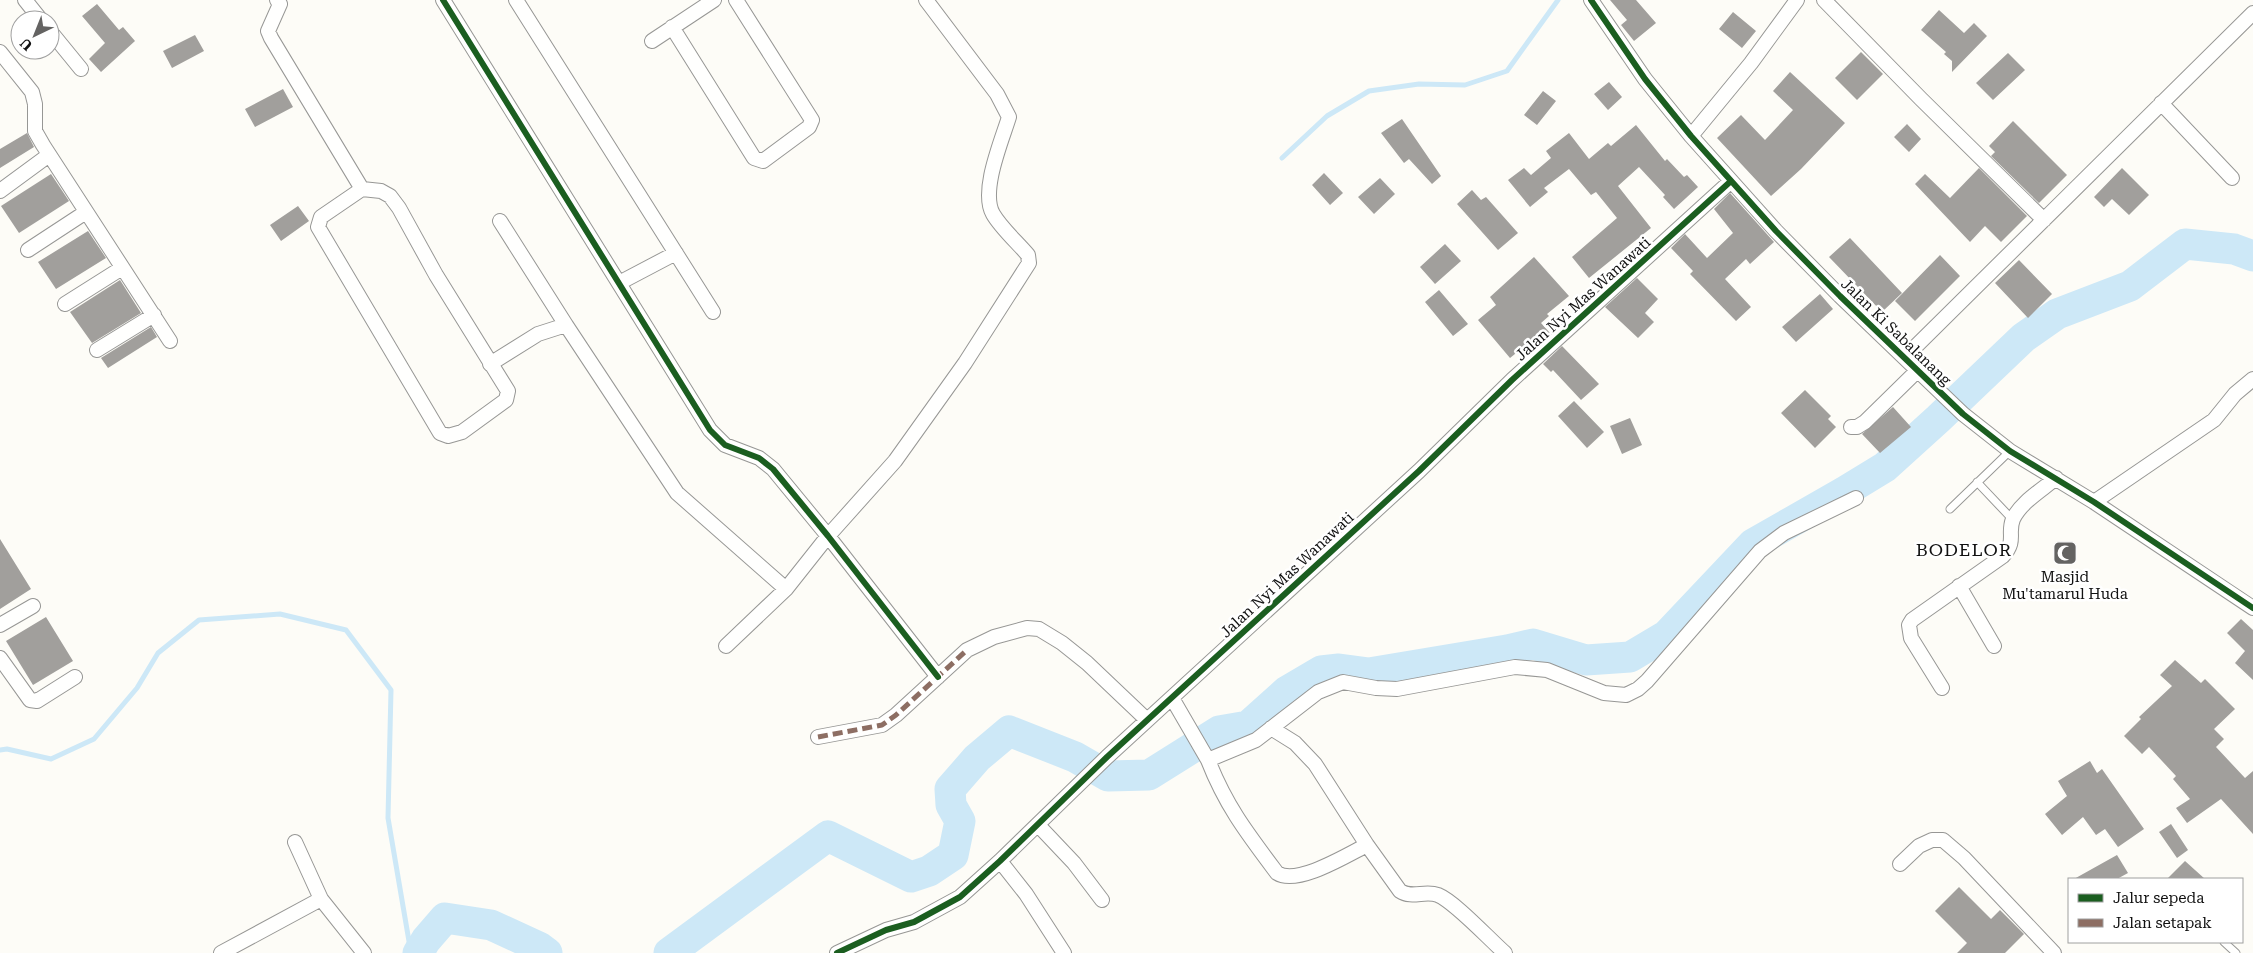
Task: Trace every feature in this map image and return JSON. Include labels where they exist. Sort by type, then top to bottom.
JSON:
[{"type":"street","points":[[25,0],[33,10]]},
{"type":"street","points":[[443,0],[710,430],[725,445],[759,458],[773,469],[938,677]]},
{"type":"street","points":[[516,0],[713,312]]},
{"type":"street","points":[[652,41],[714,0]]},
{"type":"street","points":[[672,27],[754,158],[763,161],[808,127],[812,120],[736,0]]},
{"type":"street","points":[[726,646],[786,589],[828,536],[895,461],[964,363],[1029,263],[1028,255],[992,213],[990,193],[992,167],[1010,117],[997,94],[926,0]]},
{"type":"street","name":"Jalan Ki Sabalanang","points":[[1591,0],[1645,79],[1691,136],[1731,181],[1776,231],[1840,296],[1963,414],[2010,451],[2094,502],[2253,608]]},
{"type":"street","points":[[1691,136],[1751,63],[1797,0]]},
{"type":"street","points":[[1824,0],[2044,220]]},
{"type":"street","points":[[281,1],[268,31],[271,38],[362,189]]},
{"type":"street","points":[[1905,357],[2253,13]]},
{"type":"street","points":[[60,43],[81,69]]},
{"type":"street","points":[[0,52],[32,92],[35,104],[35,131],[49,155],[170,340]]},
{"type":"street","points":[[2162,103],[2232,178]]},
{"type":"street","points":[[0,191],[49,155]]},
{"type":"street","name":"Jalan Nyi Mas Wanawati","points":[[838,953],[878,933],[914,922],[960,897],[1000,862],[1106,757],[1419,471],[1512,380],[1731,181]]},
{"type":"street","points":[[362,189],[381,191],[390,196],[399,208],[436,275],[508,392],[506,400],[462,432],[448,436],[440,433],[318,228],[321,217],[362,189]]},
{"type":"street","points":[[28,250],[86,212]]},
{"type":"street","points":[[500,221],[566,326],[677,494],[786,589]]},
{"type":"street","points":[[619,283],[676,253]]},
{"type":"street","points":[[65,304],[122,268]]},
{"type":"street","points":[[97,350],[154,315]]},
{"type":"street","points":[[490,364],[538,334],[566,326]]},
{"type":"street","points":[[1851,427],[1865,422],[1917,371]]},
{"type":"street","points":[[2094,502],[2214,420],[2235,394],[2253,379]]},
{"type":"street","points":[[1942,688],[1911,638],[1909,625],[1912,620],[1996,562],[2008,550],[2012,539],[2013,520],[2026,503],[2056,478]]},
{"type":"street","points":[[1206,757],[1241,747],[1271,728],[1318,692],[1343,682],[1376,688],[1398,688],[1515,667],[1547,670],[1604,693],[1626,695],[1638,689],[1647,681],[1760,551],[1784,533],[1856,498]]},
{"type":"street","points":[[1959,586],[1994,646]]},
{"type":"street","points":[[0,625],[33,606]]},
{"type":"street","points":[[818,737],[882,725],[896,715],[967,650],[1002,634],[1027,628],[1039,629],[1087,663],[1146,720]]},
{"type":"street","points":[[0,658],[30,700],[37,701],[75,678]]},
{"type":"street","points":[[1172,698],[1193,732],[1229,806],[1276,873],[1282,877],[1303,875],[1367,845]]},
{"type":"street","points":[[1271,728],[1295,743],[1315,764],[1367,845],[1400,891],[1407,895],[1436,894],[1450,903],[1505,953]]},
{"type":"street","points":[[1038,824],[1074,863],[1102,900]]},
{"type":"street","points":[[1900,864],[1919,846],[1932,840],[1943,840],[1964,858],[2054,953]]},
{"type":"street","points":[[295,842],[321,899],[364,953]]},
{"type":"street","points":[[1000,862],[1026,894],[1064,953]]},
{"type":"street","points":[[221,953],[321,899]]},
{"type":"lane","points":[[1950,509],[2010,451]]},
{"type":"lane","points":[[1977,482],[2013,520]]},
{"type":"lane","points":[[2225,943],[2236,953]]},
{"type":"building","points":[[1610,0],[1636,0],[1656,23],[1634,41],[1621,25],[1627,20]]},
{"type":"building","points":[[97,4],[119,30],[123,27],[135,41],[101,72],[89,59],[105,43],[82,16]]},
{"type":"building","points":[[1939,10],[1964,33],[1974,23],[1987,36],[1952,72],[1952,61],[1944,54],[1946,52],[1921,30]]},
{"type":"building","points":[[1733,12],[1756,31],[1742,48],[1719,29]]},
{"type":"building","points":[[195,35],[204,51],[172,68],[163,51]]},
{"type":"building","points":[[1861,52],[1883,74],[1857,100],[1835,78]]},
{"type":"building","points":[[2008,53],[2025,70],[1993,100],[1976,83]]},
{"type":"building","points":[[1790,72],[1845,123],[1801,169],[1771,196],[1717,138],[1741,115],[1765,140],[1793,110],[1773,91]]},
{"type":"building","points":[[1609,82],[1622,97],[1608,110],[1594,94]]},
{"type":"building","points":[[283,89],[293,107],[255,127],[245,109]]},
{"type":"building","points":[[1543,91],[1556,101],[1537,125],[1524,115]]},
{"type":"building","points":[[1402,119],[1441,176],[1432,184],[1409,159],[1404,163],[1381,133]]},
{"type":"building","points":[[2013,121],[2067,175],[2039,203],[1991,156],[1995,152],[1989,146]]},
{"type":"building","points":[[1907,124],[1921,139],[1909,152],[1894,137]]},
{"type":"building","points":[[1636,125],[1665,161],[1667,159],[1684,177],[1687,175],[1698,187],[1674,209],[1663,197],[1665,195],[1639,167],[1618,186],[1651,228],[1589,278],[1572,257],[1617,218],[1596,192],[1591,195],[1569,169],[1544,188],[1548,192],[1530,207],[1508,180],[1524,168],[1531,175],[1551,158],[1546,151],[1569,133],[1589,159],[1608,143],[1611,146]]},
{"type":"building","points":[[27,133],[34,147],[0,168],[0,149]]},
{"type":"building","points":[[1979,168],[2027,216],[2001,242],[1985,226],[1970,242],[1915,184],[1925,174],[1950,198]]},
{"type":"building","points":[[2122,168],[2149,195],[2129,215],[2112,199],[2104,207],[2094,197]]},
{"type":"building","points":[[1324,173],[1343,193],[1330,205],[1312,185]]},
{"type":"building","points":[[51,174],[69,201],[19,233],[1,206]]},
{"type":"building","points":[[1380,178],[1395,194],[1374,214],[1358,197]]},
{"type":"building","points":[[1472,190],[1481,200],[1486,197],[1518,233],[1498,250],[1457,204]]},
{"type":"building","points":[[1730,193],[1774,242],[1750,264],[1746,259],[1725,279],[1751,307],[1736,321],[1690,274],[1693,271],[1671,248],[1685,234],[1707,258],[1733,233],[1714,209]]},
{"type":"building","points":[[298,206],[309,221],[281,241],[270,225]]},
{"type":"building","points":[[88,231],[106,258],[56,289],[38,262]]},
{"type":"building","points":[[1850,238],[1902,293],[1882,312],[1829,257]]},
{"type":"building","points":[[1445,244],[1461,261],[1435,284],[1420,267]]},
{"type":"building","points":[[1940,255],[1960,276],[1915,321],[1895,301]]},
{"type":"building","points":[[1534,257],[1569,296],[1547,314],[1549,316],[1541,323],[1550,333],[1531,351],[1526,345],[1510,358],[1478,320],[1496,305],[1490,297]]},
{"type":"building","points":[[2019,260],[2052,294],[2028,318],[1995,283]]},
{"type":"building","points":[[1637,278],[1658,299],[1645,313],[1654,322],[1638,338],[1605,307]]},
{"type":"building","points":[[120,280],[141,313],[92,343],[70,312]]},
{"type":"building","points":[[1439,290],[1468,324],[1453,336],[1425,302]]},
{"type":"building","points":[[1820,294],[1833,309],[1796,342],[1782,327]]},
{"type":"building","points":[[151,327],[157,337],[108,368],[101,358]]},
{"type":"building","points":[[1562,346],[1599,384],[1581,400],[1553,370],[1551,372],[1543,364]]},
{"type":"building","points":[[1805,390],[1831,416],[1828,419],[1836,427],[1815,448],[1781,413]]},
{"type":"building","points":[[1574,401],[1604,432],[1587,448],[1558,416]]},
{"type":"building","points":[[1893,407],[1911,427],[1880,453],[1862,434]]},
{"type":"building","points":[[1630,418],[1642,445],[1622,454],[1610,426]]},
{"type":"building","points":[[0,539],[31,589],[0,609]]},
{"type":"building","points":[[46,617],[73,661],[33,685],[6,641]]},
{"type":"building","points":[[2241,619],[2253,630],[2253,680],[2235,663],[2245,651],[2227,633]]},
{"type":"building","points":[[2175,660],[2201,683],[2205,679],[2235,709],[2214,729],[2224,739],[2216,747],[2245,778],[2253,771],[2253,834],[2221,799],[2187,823],[2176,808],[2190,799],[2173,779],[2176,776],[2149,747],[2142,754],[2124,736],[2141,719],[2139,717],[2172,686],[2160,675]]},
{"type":"building","points":[[2090,761],[2097,773],[2102,769],[2144,829],[2118,847],[2105,829],[2096,835],[2083,817],[2062,835],[2045,814],[2067,796],[2058,781]]},
{"type":"building","points":[[2171,824],[2188,850],[2177,858],[2159,832]]},
{"type":"building","points":[[2117,855],[2128,873],[2119,878],[2076,878]]},
{"type":"building","points":[[2185,861],[2204,878],[2168,878]]},
{"type":"building","points":[[1959,887],[1991,919],[2000,910],[2024,934],[2005,953],[1957,953],[1967,943],[1935,911]]},
{"type":"waterway","points":[[1282,158],[1327,116],[1369,91],[1419,84],[1465,85],[1507,71],[1558,0]]},
{"type":"waterway","points":[[669,953],[828,836],[911,877],[929,871],[953,855],[960,821],[951,805],[950,789],[977,758],[1009,731],[1075,757],[1108,776],[1149,775],[1219,731],[1248,726],[1287,691],[1321,671],[1339,669],[1369,673],[1533,644],[1586,660],[1630,657],[1667,635],[1753,544],[1885,467],[2023,338],[2057,314],[2130,286],[2185,244],[2234,249],[2253,256]]},
{"type":"waterway","points":[[0,750],[7,749],[51,759],[94,739],[137,688],[158,653],[199,620],[280,614],[346,630],[391,690],[388,818],[411,953]]},
{"type":"waterway","points":[[418,953],[426,940],[445,918],[491,925],[539,947],[547,953]]},
{"type":"marked path","points":[[818,737],[882,725],[896,715],[967,650]]},
{"type":"cycle path","points":[[443,0],[710,430],[725,445],[759,458],[773,469],[938,677]]},
{"type":"cycle path","points":[[1591,0],[1645,79],[1691,136],[1776,231],[1840,296],[1963,414],[2010,451],[2094,502],[2253,608]]},
{"type":"cycle path","points":[[837,953],[886,930],[914,922],[960,897],[1000,861],[1107,757],[1419,471],[1512,380],[1731,181]]},
{"type":"place","name":"Masjid Mu'tamarul Huda","points":[[2065,553]]},
{"type":"district","name":"BODELOR","points":[[1964,550]]}]
